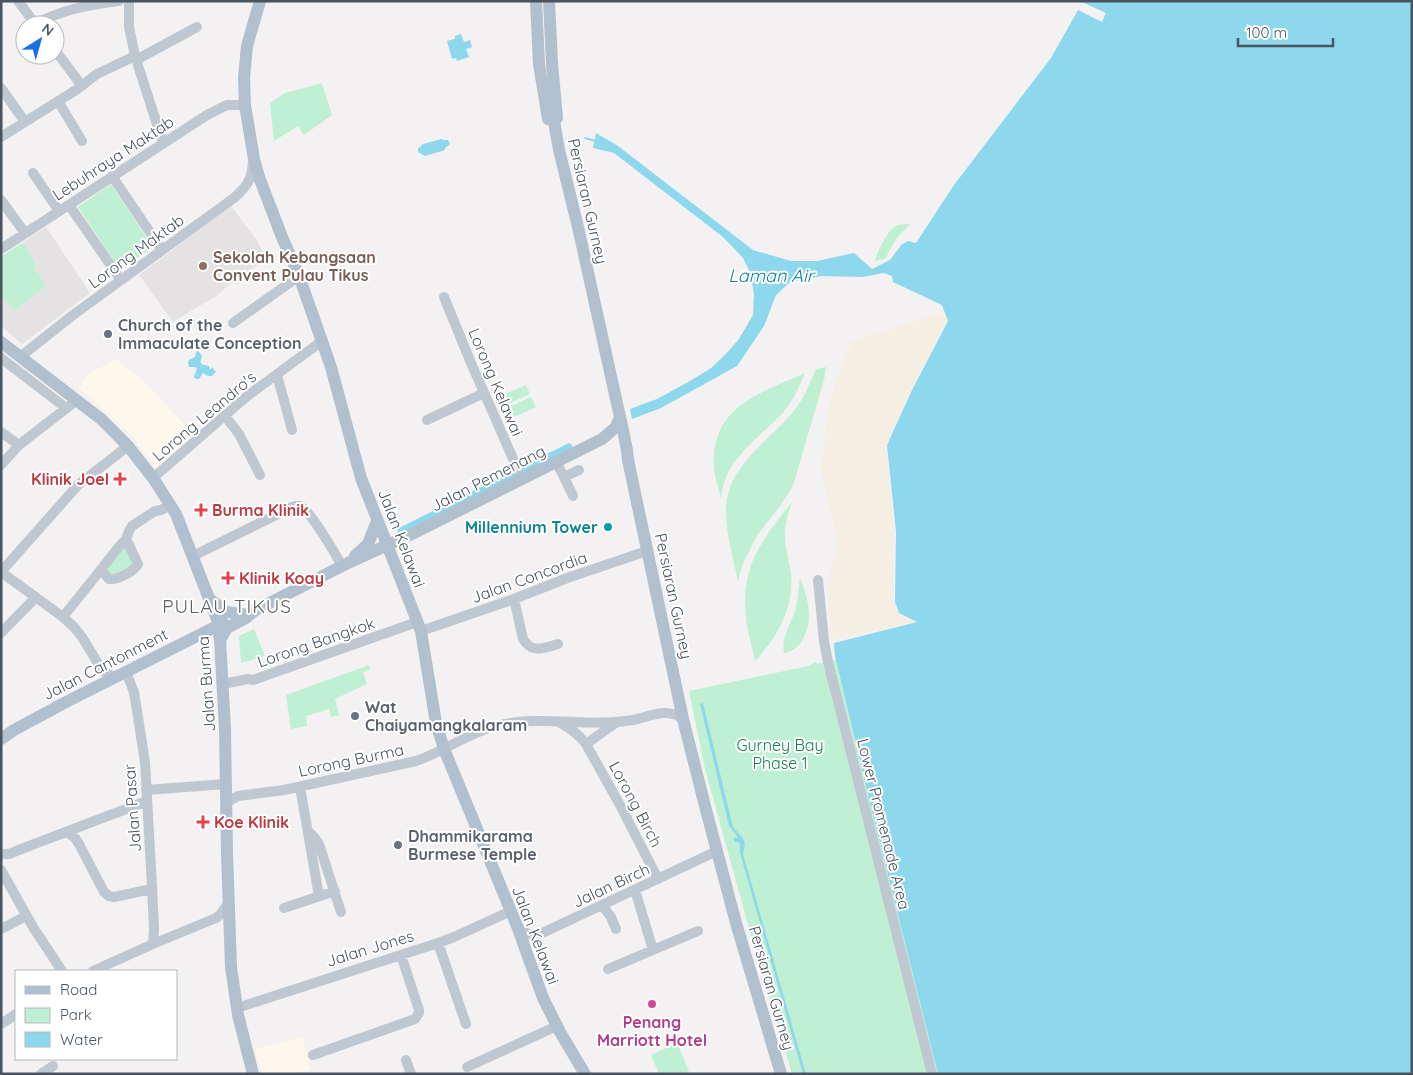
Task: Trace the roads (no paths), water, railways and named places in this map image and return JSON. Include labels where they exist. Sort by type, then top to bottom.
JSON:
[{"type":"main road","name":"Jalan Kelawai","points":[[260,1],[247,46],[244,78],[245,105],[259,177],[299,276],[338,389],[359,470],[419,627],[436,723],[444,749],[517,926],[543,998],[585,1074]]},
{"type":"main road","name":"Persiaran Gurney","points":[[536,1],[557,118],[554,121],[562,167],[578,227],[620,417],[684,720],[736,923],[781,1074]]},
{"type":"main road","name":"Persiaran Gurney","points":[[546,63],[549,1]]},
{"type":"main road","name":"Jalan Burma","points":[[1,342],[101,419],[128,446],[153,478],[176,514],[218,625],[223,684],[231,967],[237,1008],[254,1074]]},
{"type":"main road","name":"Jalan Pemenang","points":[[387,545],[520,474],[556,462],[602,439],[616,427],[620,417]]},
{"type":"main road","points":[[602,439],[617,441],[628,460]]},
{"type":"main road","points":[[345,565],[368,544],[377,521]]},
{"type":"main road","name":"Jalan Cantonment","points":[[1,739],[35,718],[218,625],[249,613],[387,545]]},
{"type":"main road","points":[[209,599],[226,612],[249,613]]},
{"type":"main road","name":"Jalan Cantonment","points":[[220,640],[227,628],[246,618],[249,613]]},
{"type":"street","points":[[18,1],[29,15]]},
{"type":"street","points":[[53,15],[78,7],[119,1]]},
{"type":"street","points":[[128,1],[129,27],[136,58],[163,143]]},
{"type":"street","points":[[1,137],[82,86],[97,74],[136,58],[197,27]]},
{"type":"street","points":[[65,63],[82,86]]},
{"type":"street","points":[[1,88],[26,122]]},
{"type":"street","points":[[58,101],[82,141]]},
{"type":"street","name":"Lebuhraya Maktab","points":[[1,249],[220,108],[227,105],[245,105]]},
{"type":"street","name":"Lorong Maktab","points":[[20,357],[59,325],[241,192],[250,180],[254,159]]},
{"type":"street","points":[[33,173],[59,211]]},
{"type":"street","points":[[112,176],[162,250]]},
{"type":"street","points":[[1,200],[26,233]]},
{"type":"street","points":[[69,205],[121,280]]},
{"type":"street","points":[[233,323],[299,276]]},
{"type":"street","name":"Lorong Kelawai","points":[[444,297],[520,474]]},
{"type":"street","name":"Lorong Leandro's","points":[[153,478],[246,397],[322,341]]},
{"type":"street","points":[[1,358],[66,408]]},
{"type":"street","points":[[277,375],[292,430]]},
{"type":"street","points":[[426,420],[484,393]]},
{"type":"street","points":[[1,465],[18,445],[77,400]]},
{"type":"street","points":[[225,416],[239,434],[260,475]]},
{"type":"street","points":[[1,432],[18,445]]},
{"type":"street","points":[[120,675],[106,673],[95,660],[82,637],[63,617],[1,572],[78,485],[128,446]]},
{"type":"street","points":[[556,462],[573,496]]},
{"type":"street","points":[[564,477],[579,470]]},
{"type":"street","points":[[63,617],[122,543],[125,542],[132,526],[155,511],[171,505]]},
{"type":"street","points":[[193,556],[297,505],[304,509],[345,565]]},
{"type":"street","points":[[101,570],[109,579],[115,579],[136,568],[138,564],[136,558],[128,543],[125,542]]},
{"type":"street","name":"Jalan Concordia","points":[[419,627],[514,600],[570,577],[647,551]]},
{"type":"street","name":"Lower Promenade Area","points":[[818,580],[828,662],[932,1074]]},
{"type":"street","points":[[1,633],[36,597]]},
{"type":"street","points":[[514,600],[523,639],[526,644],[540,649],[558,644]]},
{"type":"street","name":"Lorong Bangkok","points":[[223,684],[248,679],[253,680],[419,627]]},
{"type":"street","points":[[95,660],[99,670],[95,687]]},
{"type":"street","name":"Jalan Pasar","points":[[120,675],[134,692],[145,762],[154,944]]},
{"type":"street","name":"Lorong Burma","points":[[226,803],[238,796],[300,787],[416,762],[493,726],[520,721],[617,722],[668,712],[677,714],[684,720]]},
{"type":"street","name":"Lorong Birch","points":[[556,720],[571,728],[586,744],[658,879]]},
{"type":"street","points":[[586,744],[617,722]]},
{"type":"street","points":[[146,790],[226,784]]},
{"type":"street","points":[[300,787],[319,896]]},
{"type":"street","points":[[1,854],[9,854],[147,801]]},
{"type":"street","points":[[79,844],[77,833],[81,826]]},
{"type":"street","points":[[308,831],[319,844],[340,912]]},
{"type":"street","points":[[67,832],[79,844],[104,892],[109,896],[114,897],[152,889]]},
{"type":"street","name":"Jalan Birch","points":[[517,926],[528,934],[538,935],[718,851]]},
{"type":"street","points":[[1,870],[26,916],[60,970]]},
{"type":"street","points":[[635,890],[653,950]]},
{"type":"street","points":[[284,908],[335,892]]},
{"type":"street","points":[[93,970],[216,918],[229,902]]},
{"type":"street","points":[[602,905],[611,917],[616,929]]},
{"type":"street","name":"Jalan Jones","points":[[237,1008],[438,943],[511,912]]},
{"type":"street","points":[[1,929],[26,916]]},
{"type":"street","points":[[608,969],[698,931]]},
{"type":"street","points":[[438,943],[466,1024]]},
{"type":"street","points":[[314,1055],[415,1019],[419,1010],[401,955]]},
{"type":"street","points":[[1,1024],[15,1015]]},
{"type":"street","points":[[467,1067],[557,1026]]},
{"type":"street","points":[[406,1060],[412,1074]]},
{"type":"street","points":[[41,1074],[53,1066]]},
{"type":"water","name":"Laman Air","points":[[1083,1],[1412,1],[1412,1074],[938,1074],[872,812],[835,656],[834,643],[917,622],[899,613],[895,602],[896,532],[887,445],[912,390],[948,321],[942,305],[893,282],[892,276],[884,273],[863,277],[822,276],[790,282],[776,295],[764,326],[737,366],[661,408],[632,419],[630,409],[657,399],[690,381],[711,368],[725,355],[739,339],[753,315],[754,294],[750,272],[743,258],[723,237],[614,153],[593,148],[596,133],[618,146],[753,250],[791,261],[817,261],[854,253],[872,269],[890,260],[902,244],[908,241],[916,243],[954,185],[1051,58],[1078,10],[1102,22],[1106,13]]},
{"type":"water","points":[[461,34],[464,42],[470,40],[472,47],[466,49],[469,57],[457,61],[456,58],[452,59],[447,41],[455,39],[455,36]]},
{"type":"water","points":[[442,139],[448,140],[450,144],[445,150],[425,156],[418,152],[418,148],[421,145]]},
{"type":"water","points":[[197,349],[202,356],[201,364],[209,366],[210,370],[212,367],[216,372],[212,376],[203,373],[199,379],[194,377],[197,369],[189,367],[188,363],[189,360],[195,357]]},
{"type":"water","points":[[703,703],[733,827],[744,841],[743,854],[806,1074],[803,1074],[740,853],[740,844],[735,842],[733,838],[737,838],[737,836],[729,826],[700,704]]},
{"type":"waterway","points":[[585,138],[595,141]]},
{"type":"waterway","points":[[401,531],[569,447]]},
{"type":"place","name":"Sekolah Kebangsaan Convent Pulau Tikus","points":[[203,266]]},
{"type":"place","name":"Church of the Immaculate Conception","points":[[108,334]]},
{"type":"place","name":"Klinik Joel","points":[[120,479]]},
{"type":"place","name":"Burma Klinik","points":[[201,510]]},
{"type":"place","name":"Millennium Tower","points":[[608,527]]},
{"type":"place","name":"Klinik Koay","points":[[228,578]]},
{"type":"place","name":"Wat Chaiyamangkalaram","points":[[355,716]]},
{"type":"place","name":"Koe Klinik","points":[[203,822]]},
{"type":"place","name":"Dhammikarama Burmese Temple","points":[[398,845]]},
{"type":"place","name":"Penang Marriott Hotel","points":[[652,1004]]},
{"type":"district","name":"PULAU TIKUS","points":[[227,606]]},
{"type":"park label","name":"Gurney Bay Phase 1","points":[[780,754]]}]
